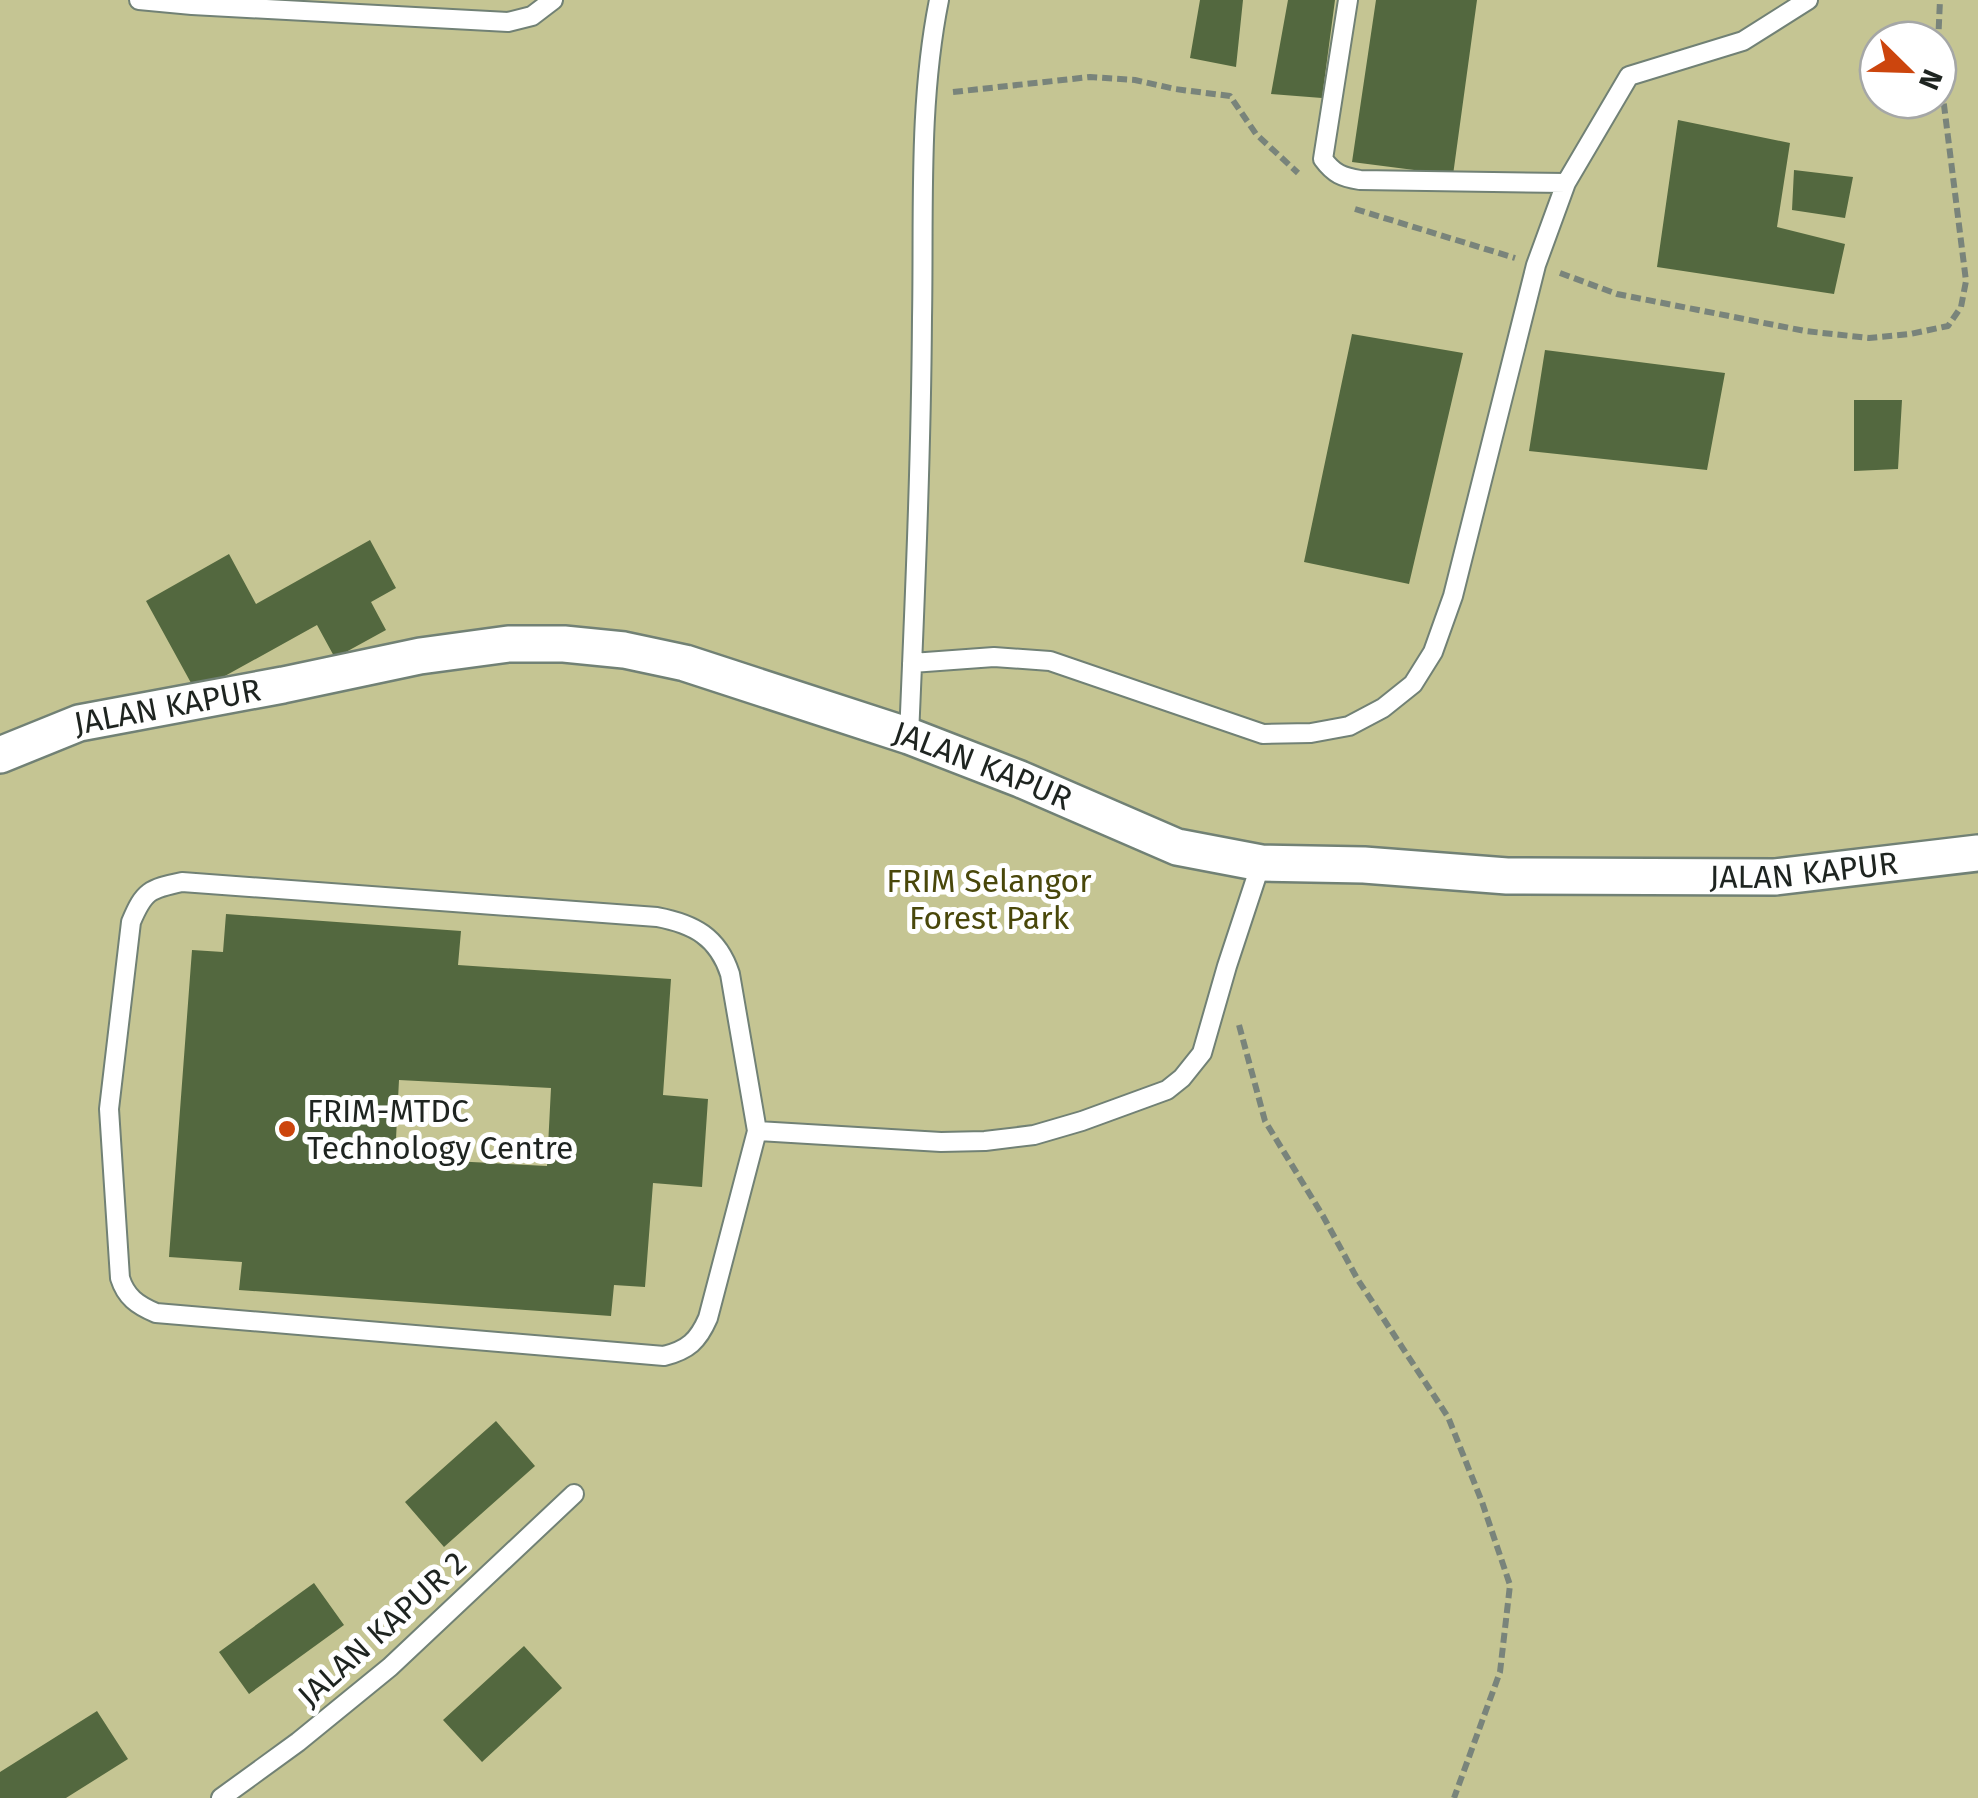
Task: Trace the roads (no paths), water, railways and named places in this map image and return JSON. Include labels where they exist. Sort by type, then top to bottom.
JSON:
[{"type":"street","name":"JALAN KAPUR","points":[[0,755],[79,722],[420,656],[508,644],[564,644],[624,650],[686,663],[909,736],[1020,779],[1177,848],[1261,863],[1364,865],[1508,876],[1775,877],[1978,852]]},
{"type":"lane","points":[[139,0],[508,22],[532,16],[553,0]]},
{"type":"lane","points":[[909,736],[920,489],[924,140],[939,0]]},
{"type":"lane","points":[[1348,0],[1323,158],[1332,171],[1360,180],[1566,183]]},
{"type":"lane","points":[[912,663],[994,657],[1050,661],[1263,734],[1310,733],[1349,726],[1383,708],[1412,684],[1433,652],[1453,596],[1536,264],[1566,183],[1630,76],[1743,41],[1808,0]]},
{"type":"lane","points":[[758,1131],[985,1141],[1034,1135],[1167,1090],[1192,1068],[1202,1053],[1261,863]]},
{"type":"lane","points":[[182,882],[675,920],[702,932],[723,953],[736,1003],[758,1131],[708,1318],[702,1334],[682,1351],[664,1356],[156,1313],[124,1292],[120,1278],[109,1110],[130,922],[143,896],[159,887],[182,882]]},
{"type":"lane","name":"JALAN KAPUR 2","points":[[221,1798],[390,1667],[574,1494]]},
{"type":"place","name":"FRIM-MTDC Technology Centre","points":[[287,1129]]},
{"type":"park label","name":"FRIM Selangor Forest Park","points":[[989,900]]}]
